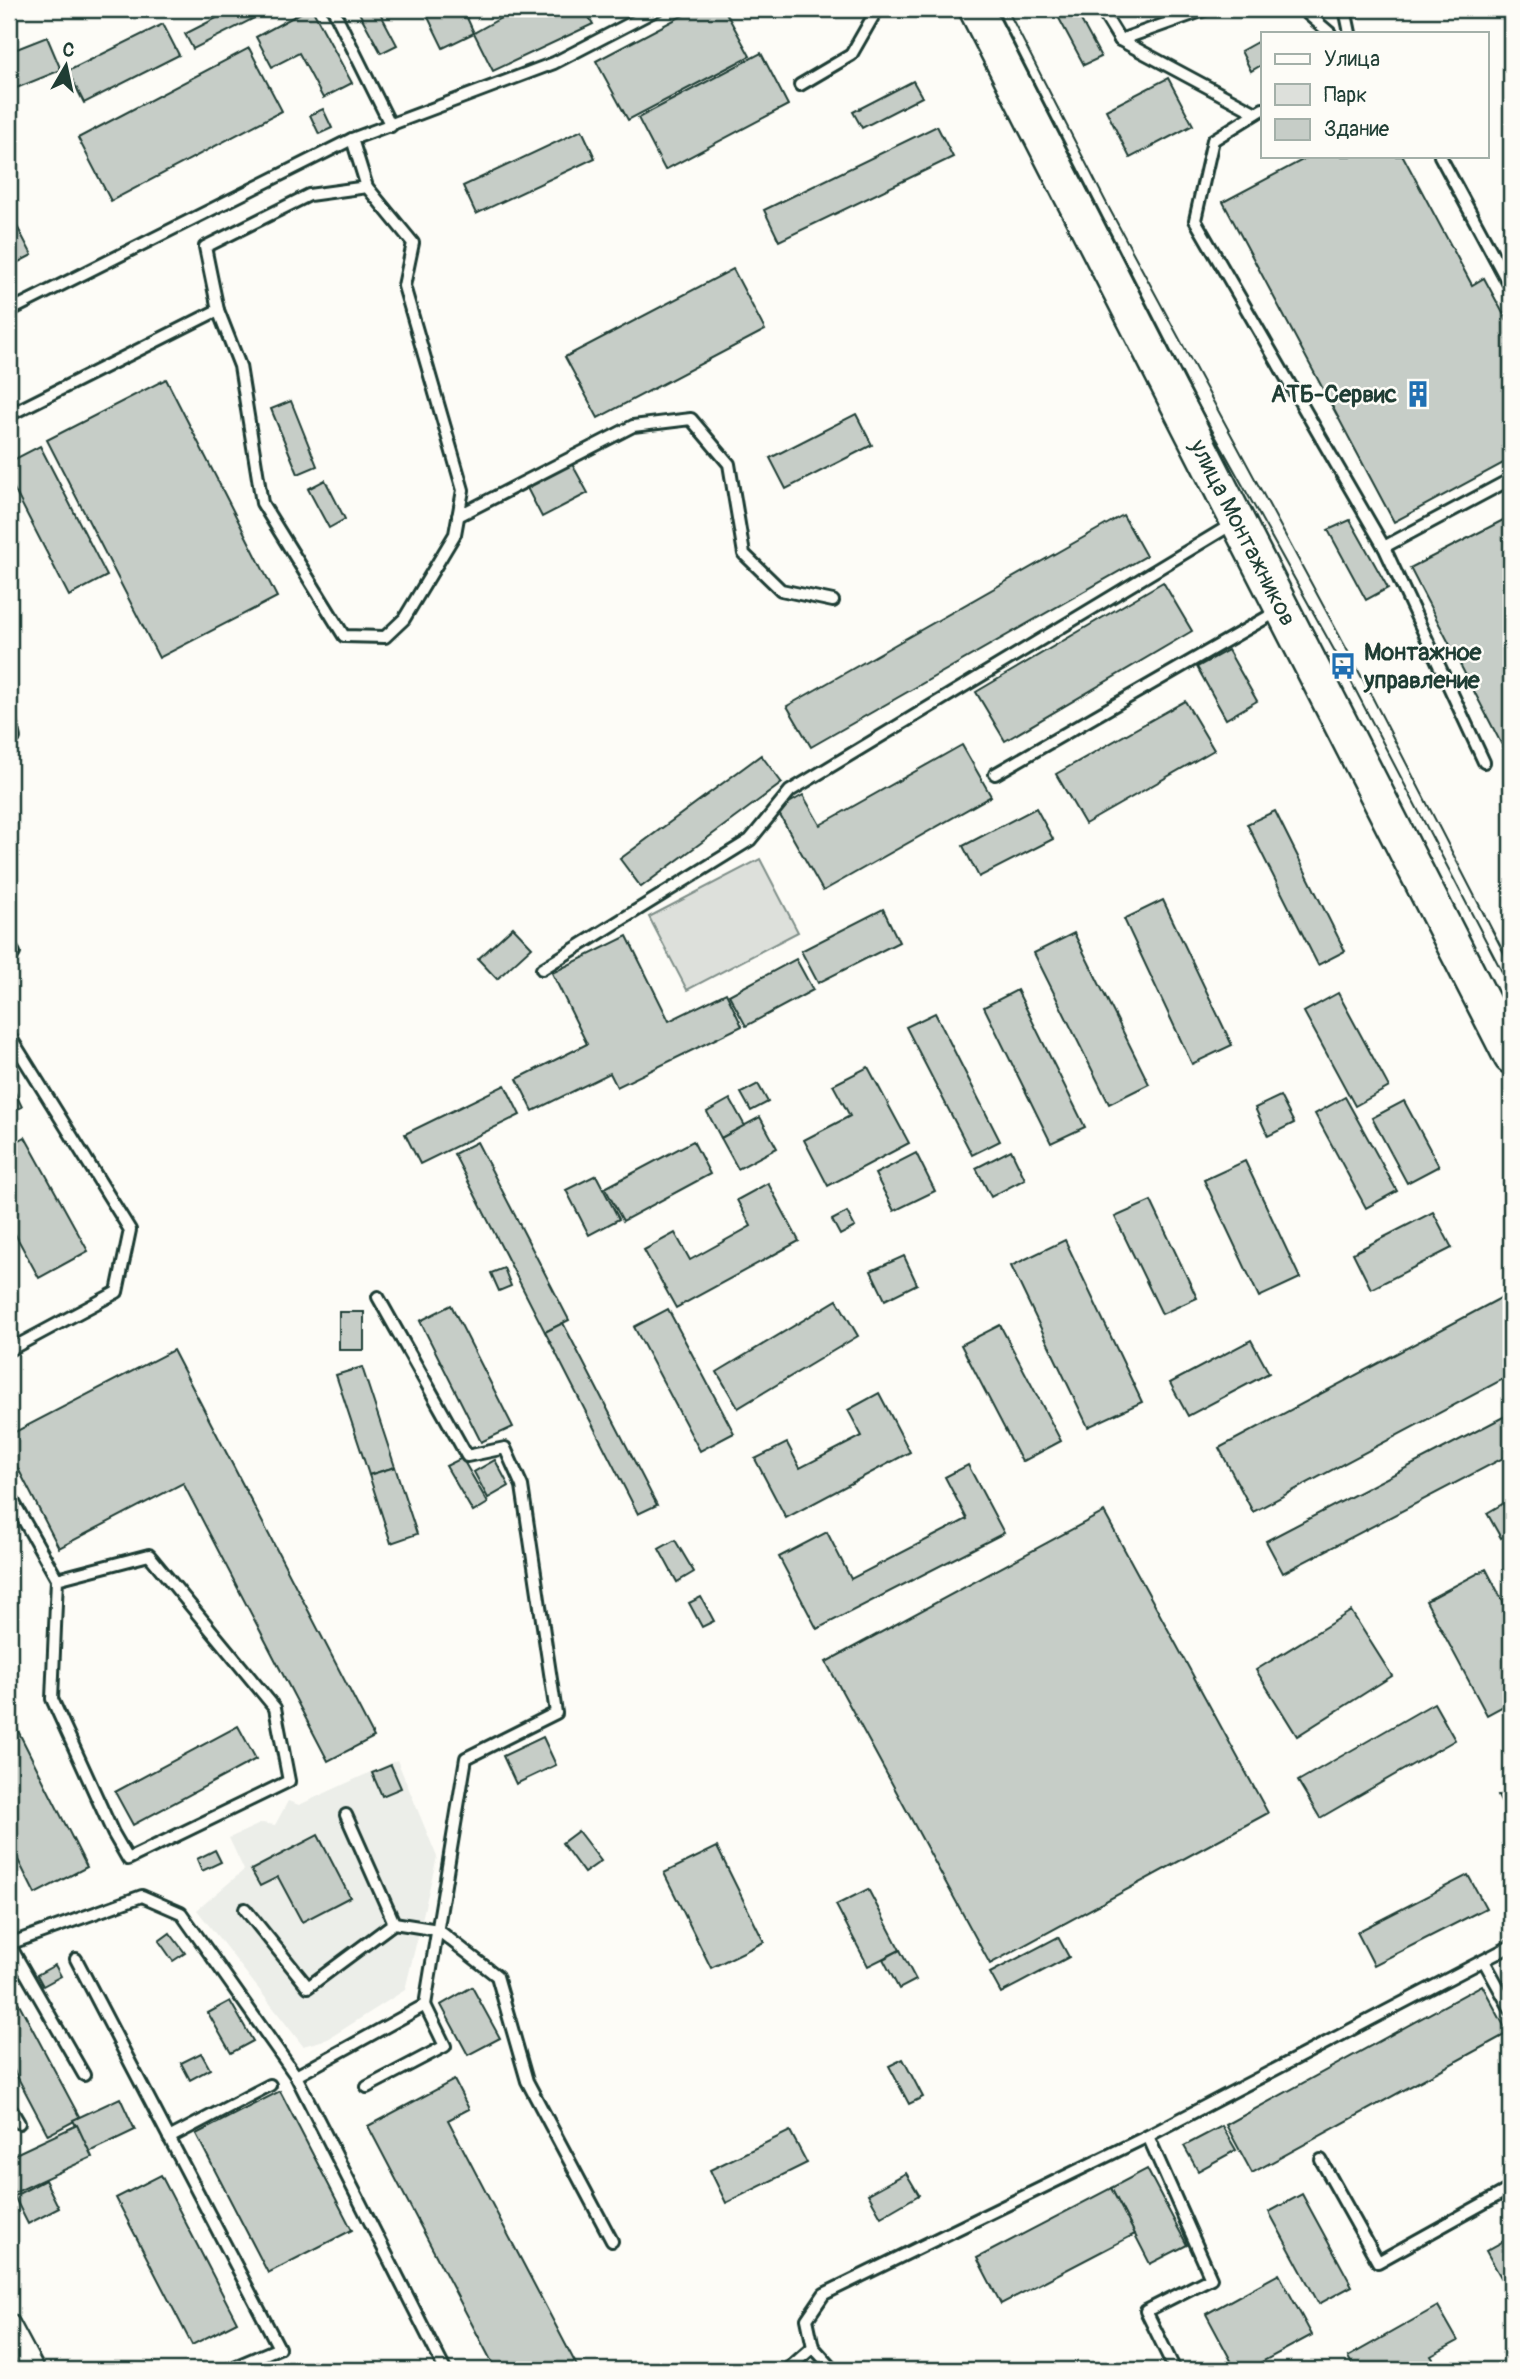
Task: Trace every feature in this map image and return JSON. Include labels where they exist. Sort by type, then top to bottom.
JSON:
[{"type":"main road","name":"улица Монтажников","points":[[976,9],[1511,1054]]},
{"type":"street","points":[[9,2325],[33,2370]]},
{"type":"lane","points":[[333,9],[391,126]]},
{"type":"lane","points":[[9,310],[352,139],[554,63],[658,9]]},
{"type":"lane","points":[[800,85],[851,55],[875,13],[873,9]]},
{"type":"lane","points":[[1101,9],[1120,40],[1260,111]]},
{"type":"lane","points":[[1120,40],[1207,9]]},
{"type":"lane","points":[[1301,9],[1329,32]]},
{"type":"lane","points":[[1345,9],[1350,32]]},
{"type":"lane","points":[[1260,111],[1213,140],[1195,220],[1384,547],[1484,762]]},
{"type":"lane","points":[[352,139],[367,187],[413,243],[404,286],[463,490],[456,534],[404,619],[385,637],[344,636],[262,503],[240,366],[218,310],[205,247],[309,195],[367,187]]},
{"type":"lane","points":[[1441,158],[1511,288]]},
{"type":"lane","points":[[9,415],[218,310]]},
{"type":"lane","points":[[458,516],[634,426],[691,419],[729,464],[744,554],[781,590],[833,601]]},
{"type":"lane","points":[[1384,547],[1511,479]]},
{"type":"lane","points":[[542,969],[750,840],[790,790],[1237,521]]},
{"type":"lane","points":[[995,774],[1282,609]]},
{"type":"lane","points":[[9,715],[14,738]]},
{"type":"lane","points":[[9,944],[14,953],[9,961]]},
{"type":"lane","points":[[9,1035],[130,1230],[117,1292],[9,1350]]},
{"type":"lane","points":[[367,2087],[445,2046],[425,2005],[466,1758],[556,1713],[522,1486],[505,1448],[467,1456],[378,1297]]},
{"type":"lane","points":[[9,1494],[57,1579],[52,1699],[113,1833],[128,1859],[289,1781],[275,1708],[149,1555],[57,1579]]},
{"type":"lane","points":[[346,1815],[394,1923]]},
{"type":"lane","points":[[84,2075],[9,1944],[142,1896],[181,1913],[296,2076],[445,2370]]},
{"type":"lane","points":[[245,1909],[308,1987],[394,1923],[438,1930],[497,1976],[527,2081],[612,2241]]},
{"type":"lane","points":[[834,2370],[813,2347],[807,2319],[824,2294],[1148,2136],[1511,1947]]},
{"type":"lane","points":[[76,1959],[278,2348],[227,2370]]},
{"type":"lane","points":[[1484,1961],[1511,2010]]},
{"type":"lane","points":[[296,2076],[425,2005]]},
{"type":"lane","points":[[169,2138],[270,2085]]},
{"type":"lane","points":[[9,2106],[19,2123]]},
{"type":"lane","points":[[1148,2136],[1211,2278],[1146,2311],[1175,2370]]},
{"type":"lane","points":[[1321,2160],[1378,2262],[1511,2188]]},
{"type":"lane","points":[[787,2370],[813,2347]]},
{"type":"shaded area","points":[[397,1760],[437,1857],[405,1990],[328,2039],[303,2046],[197,1910],[244,1870],[229,1838],[262,1823],[275,1825],[288,1801],[299,1805]]},
{"type":"green space","points":[[760,859],[798,932],[687,990],[649,917]]},
{"type":"building","points":[[234,9],[272,9],[193,49],[185,34]]},
{"type":"building","points":[[312,9],[352,83],[323,98],[299,53],[272,67],[256,37]]},
{"type":"building","points":[[357,9],[378,9],[397,45],[381,53]]},
{"type":"building","points":[[424,9],[463,9],[474,33],[443,48]]},
{"type":"building","points":[[517,9],[584,9],[593,24],[493,71],[474,33]]},
{"type":"building","points":[[695,9],[724,9],[750,56],[628,120],[596,61]]},
{"type":"building","points":[[1054,9],[1075,9],[1101,57],[1084,65]]},
{"type":"building","points":[[163,24],[179,55],[84,103],[68,71]]},
{"type":"building","points":[[47,37],[61,70],[9,91],[9,52]]},
{"type":"building","points":[[1257,42],[1261,49],[1261,65],[1251,71],[1241,51]]},
{"type":"building","points":[[249,48],[282,111],[111,201],[78,138]]},
{"type":"building","points":[[761,53],[788,105],[665,170],[638,118]]},
{"type":"building","points":[[1168,78],[1193,125],[1130,158],[1106,110]]},
{"type":"building","points":[[913,81],[922,97],[862,128],[853,112]]},
{"type":"building","points":[[323,109],[332,128],[319,134],[310,115]]},
{"type":"building","points":[[937,126],[953,157],[779,241],[764,210]]},
{"type":"building","points":[[582,130],[595,158],[476,214],[463,186]]},
{"type":"building","name":"АТБ-Сервис","points":[[1306,158],[1404,158],[1472,285],[1484,278],[1511,328],[1511,459],[1394,522],[1223,202]]},
{"type":"building","points":[[9,211],[32,255],[9,267]]},
{"type":"building","points":[[733,269],[765,330],[598,418],[565,357]]},
{"type":"building","points":[[166,379],[277,597],[159,658],[47,440]]},
{"type":"building","points":[[291,401],[317,466],[298,474],[271,409]]},
{"type":"building","points":[[856,414],[872,445],[786,489],[770,458]]},
{"type":"building","points":[[40,446],[107,576],[69,596],[9,479],[9,462]]},
{"type":"building","points":[[572,464],[588,493],[542,517],[527,488]]},
{"type":"building","points":[[325,480],[345,519],[329,528],[308,489]]},
{"type":"building","points":[[1123,515],[1146,556],[811,747],[787,706]]},
{"type":"building","points":[[1511,516],[1511,748],[1505,751],[1410,568]]},
{"type":"building","points":[[1350,520],[1388,588],[1366,600],[1328,530]]},
{"type":"building","points":[[1163,582],[1192,631],[1005,741],[976,692]]},
{"type":"building","points":[[1228,650],[1257,701],[1226,719],[1197,667]]},
{"type":"building","points":[[1185,701],[1214,750],[1085,824],[1056,774]]},
{"type":"building","points":[[962,745],[991,796],[823,891],[777,810],[803,795],[820,825]]},
{"type":"building","points":[[761,755],[782,783],[641,887],[620,859]]},
{"type":"building","points":[[1036,808],[1053,839],[979,877],[963,846]]},
{"type":"building","points":[[1275,811],[1345,951],[1318,965],[1247,824]]},
{"type":"building","points":[[1163,900],[1232,1045],[1192,1064],[1124,919]]},
{"type":"building","points":[[883,909],[899,942],[818,983],[801,951]]},
{"type":"building","points":[[513,927],[532,947],[497,979],[478,959]]},
{"type":"building","points":[[1074,933],[1149,1084],[1109,1104],[1034,953]]},
{"type":"building","points":[[627,936],[669,1021],[726,993],[742,1026],[617,1087],[610,1073],[533,1111],[517,1079],[587,1044],[552,973]]},
{"type":"building","points":[[796,959],[813,990],[746,1026],[729,995]]},
{"type":"building","points":[[1017,990],[1085,1127],[1051,1143],[984,1007]]},
{"type":"building","points":[[1338,993],[1389,1087],[1355,1106],[1304,1012]]},
{"type":"building","points":[[935,1013],[1000,1141],[972,1155],[906,1027]]},
{"type":"building","points":[[868,1067],[909,1143],[828,1186],[804,1140],[850,1116],[833,1085]]},
{"type":"building","points":[[9,1080],[22,1107],[9,1113]]},
{"type":"building","points":[[758,1084],[768,1102],[751,1111],[741,1093]]},
{"type":"building","points":[[505,1085],[520,1115],[420,1164],[405,1134]]},
{"type":"building","points":[[1280,1096],[1294,1123],[1268,1136],[1255,1108]]},
{"type":"building","points":[[1345,1097],[1397,1191],[1366,1208],[1315,1114]]},
{"type":"building","points":[[730,1099],[745,1126],[721,1138],[707,1112]]},
{"type":"building","points":[[1404,1101],[1439,1166],[1407,1183],[1372,1118]]},
{"type":"building","points":[[760,1117],[777,1148],[738,1169],[721,1138]]},
{"type":"building","points":[[25,1137],[88,1251],[39,1278],[9,1223],[9,1146]]},
{"type":"building","points":[[693,1141],[710,1174],[623,1221],[605,1188]]},
{"type":"building","points":[[477,1142],[569,1320],[545,1332],[454,1154]]},
{"type":"building","points":[[1011,1150],[1025,1179],[991,1197],[976,1168]]},
{"type":"building","points":[[916,1153],[935,1191],[894,1211],[875,1174]]},
{"type":"building","points":[[1245,1161],[1300,1278],[1259,1297],[1204,1180]]},
{"type":"building","points":[[596,1175],[619,1219],[589,1235],[566,1190]]},
{"type":"building","points":[[768,1183],[799,1241],[676,1308],[644,1250],[675,1233],[690,1260],[751,1226],[737,1200]]},
{"type":"building","points":[[1151,1201],[1197,1298],[1162,1314],[1115,1217]]},
{"type":"building","points":[[847,1212],[855,1227],[840,1235],[832,1220]]},
{"type":"building","points":[[1433,1212],[1452,1248],[1371,1289],[1353,1253]]},
{"type":"building","points":[[1065,1240],[1142,1402],[1088,1427],[1011,1266]]},
{"type":"building","points":[[904,1256],[917,1284],[885,1300],[871,1271]]},
{"type":"building","points":[[504,1268],[511,1286],[499,1291],[491,1273]]},
{"type":"building","points":[[1510,1293],[1511,1375],[1253,1512],[1219,1448]]},
{"type":"building","points":[[837,1300],[858,1336],[738,1408],[717,1372]]},
{"type":"building","points":[[451,1305],[513,1427],[481,1442],[420,1321]]},
{"type":"building","points":[[668,1309],[734,1433],[700,1451],[634,1327]]},
{"type":"building","points":[[339,1312],[364,1312],[364,1350],[339,1350]]},
{"type":"building","points":[[563,1323],[657,1505],[638,1514],[545,1332]]},
{"type":"building","points":[[1000,1325],[1061,1441],[1022,1462],[961,1345]]},
{"type":"building","points":[[1251,1340],[1269,1373],[1188,1416],[1170,1383]]},
{"type":"building","points":[[173,1350],[374,1737],[328,1761],[183,1483],[59,1548],[9,1451],[9,1435]]},
{"type":"building","points":[[362,1367],[395,1467],[369,1475],[336,1375]]},
{"type":"building","points":[[879,1393],[910,1452],[786,1518],[755,1459],[787,1443],[800,1468],[862,1436],[848,1410]]},
{"type":"building","points":[[1511,1413],[1511,1454],[1283,1573],[1266,1541]]},
{"type":"building","points":[[462,1458],[488,1503],[473,1512],[446,1466]]},
{"type":"building","points":[[495,1460],[509,1486],[488,1498],[474,1472]]},
{"type":"building","points":[[968,1465],[1004,1533],[817,1629],[779,1557],[827,1532],[851,1579],[967,1519],[945,1477]]},
{"type":"building","points":[[395,1467],[417,1534],[391,1543],[369,1475]]},
{"type":"building","points":[[1511,1499],[1511,1532],[1501,1538],[1487,1513]]},
{"type":"building","points":[[1104,1512],[1268,1813],[990,1964],[826,1662]]},
{"type":"building","points":[[675,1540],[694,1572],[677,1582],[659,1549]]},
{"type":"building","points":[[1486,1569],[1511,1617],[1511,1702],[1487,1715],[1426,1601]]},
{"type":"building","points":[[701,1597],[714,1621],[702,1627],[689,1603]]},
{"type":"building","points":[[1351,1611],[1392,1676],[1297,1736],[1256,1670]]},
{"type":"building","points":[[1434,1703],[1455,1740],[1320,1818],[1298,1781]]},
{"type":"building","points":[[9,1713],[87,1867],[35,1894],[9,1842]]},
{"type":"building","points":[[238,1726],[256,1759],[133,1825],[115,1792]]},
{"type":"building","points":[[543,1737],[556,1765],[516,1784],[503,1756]]},
{"type":"building","points":[[391,1765],[401,1788],[382,1796],[372,1773]]},
{"type":"building","points":[[1511,1790],[1511,1821],[1498,1796]]},
{"type":"building","points":[[578,1831],[601,1861],[584,1873],[562,1843]]},
{"type":"building","points":[[318,1835],[350,1897],[302,1922],[278,1877],[260,1886],[251,1870]]},
{"type":"building","points":[[717,1847],[764,1942],[711,1968],[664,1873]]},
{"type":"building","points":[[215,1850],[221,1862],[202,1871],[197,1859]]},
{"type":"building","points":[[1468,1875],[1486,1908],[1374,1965],[1357,1932]]},
{"type":"building","points":[[868,1889],[900,1950],[868,1966],[836,1905]]},
{"type":"building","points":[[170,1933],[185,1953],[173,1961],[159,1941]]},
{"type":"building","points":[[1058,1937],[1069,1957],[1001,1993],[990,1973]]},
{"type":"building","points":[[900,1950],[916,1980],[899,1989],[883,1959]]},
{"type":"building","points":[[55,1965],[61,1976],[43,1986],[37,1975]]},
{"type":"building","points":[[1482,1985],[1508,2033],[1252,2173],[1226,2125]]},
{"type":"building","points":[[472,1987],[500,2038],[468,2055],[441,2005]]},
{"type":"building","points":[[16,1998],[80,2118],[48,2135],[9,2061],[9,2001]]},
{"type":"building","points":[[230,2001],[253,2041],[231,2053],[208,2013]]},
{"type":"building","points":[[201,2053],[210,2069],[190,2080],[181,2063]]},
{"type":"building","points":[[903,2059],[923,2097],[909,2104],[889,2066]]},
{"type":"building","points":[[454,2080],[469,2109],[448,2120],[579,2370],[496,2370],[368,2126]]},
{"type":"building","points":[[280,2091],[352,2230],[268,2273],[196,2134]]},
{"type":"building","points":[[120,2098],[135,2130],[89,2152],[73,2120]]},
{"type":"building","points":[[77,2125],[92,2157],[14,2193],[9,2181],[9,2157]]},
{"type":"building","points":[[1222,2126],[1236,2150],[1198,2171],[1184,2146]]},
{"type":"building","points":[[790,2131],[807,2163],[726,2203],[710,2170]]},
{"type":"building","points":[[1147,2169],[1187,2245],[1150,2264],[1111,2188]]},
{"type":"building","points":[[906,2173],[919,2195],[881,2217],[868,2194]]},
{"type":"building","points":[[161,2175],[237,2322],[192,2345],[116,2198]]},
{"type":"building","points":[[45,2180],[59,2208],[28,2224],[14,2196]]},
{"type":"building","points":[[1111,2188],[1135,2234],[1001,2304],[977,2258]]},
{"type":"building","points":[[1302,2194],[1352,2286],[1319,2304],[1269,2212]]},
{"type":"building","points":[[1511,2237],[1511,2295],[1486,2251]]},
{"type":"building","points":[[1279,2274],[1312,2335],[1247,2370],[1236,2370],[1206,2314]]},
{"type":"building","points":[[1438,2306],[1458,2341],[1431,2356],[1440,2370],[1355,2370],[1348,2357]]},
{"type":"tram line","points":[[995,9],[1187,385],[1343,666],[1511,989]]},
{"type":"tram line","points":[[1007,9],[1109,208],[1366,685],[1506,957]]},
{"type":"place","name":"АТБ-Сервис","points":[[1418,394]]},
{"type":"place","name":"Монтажное управление","points":[[1343,666]]}]
